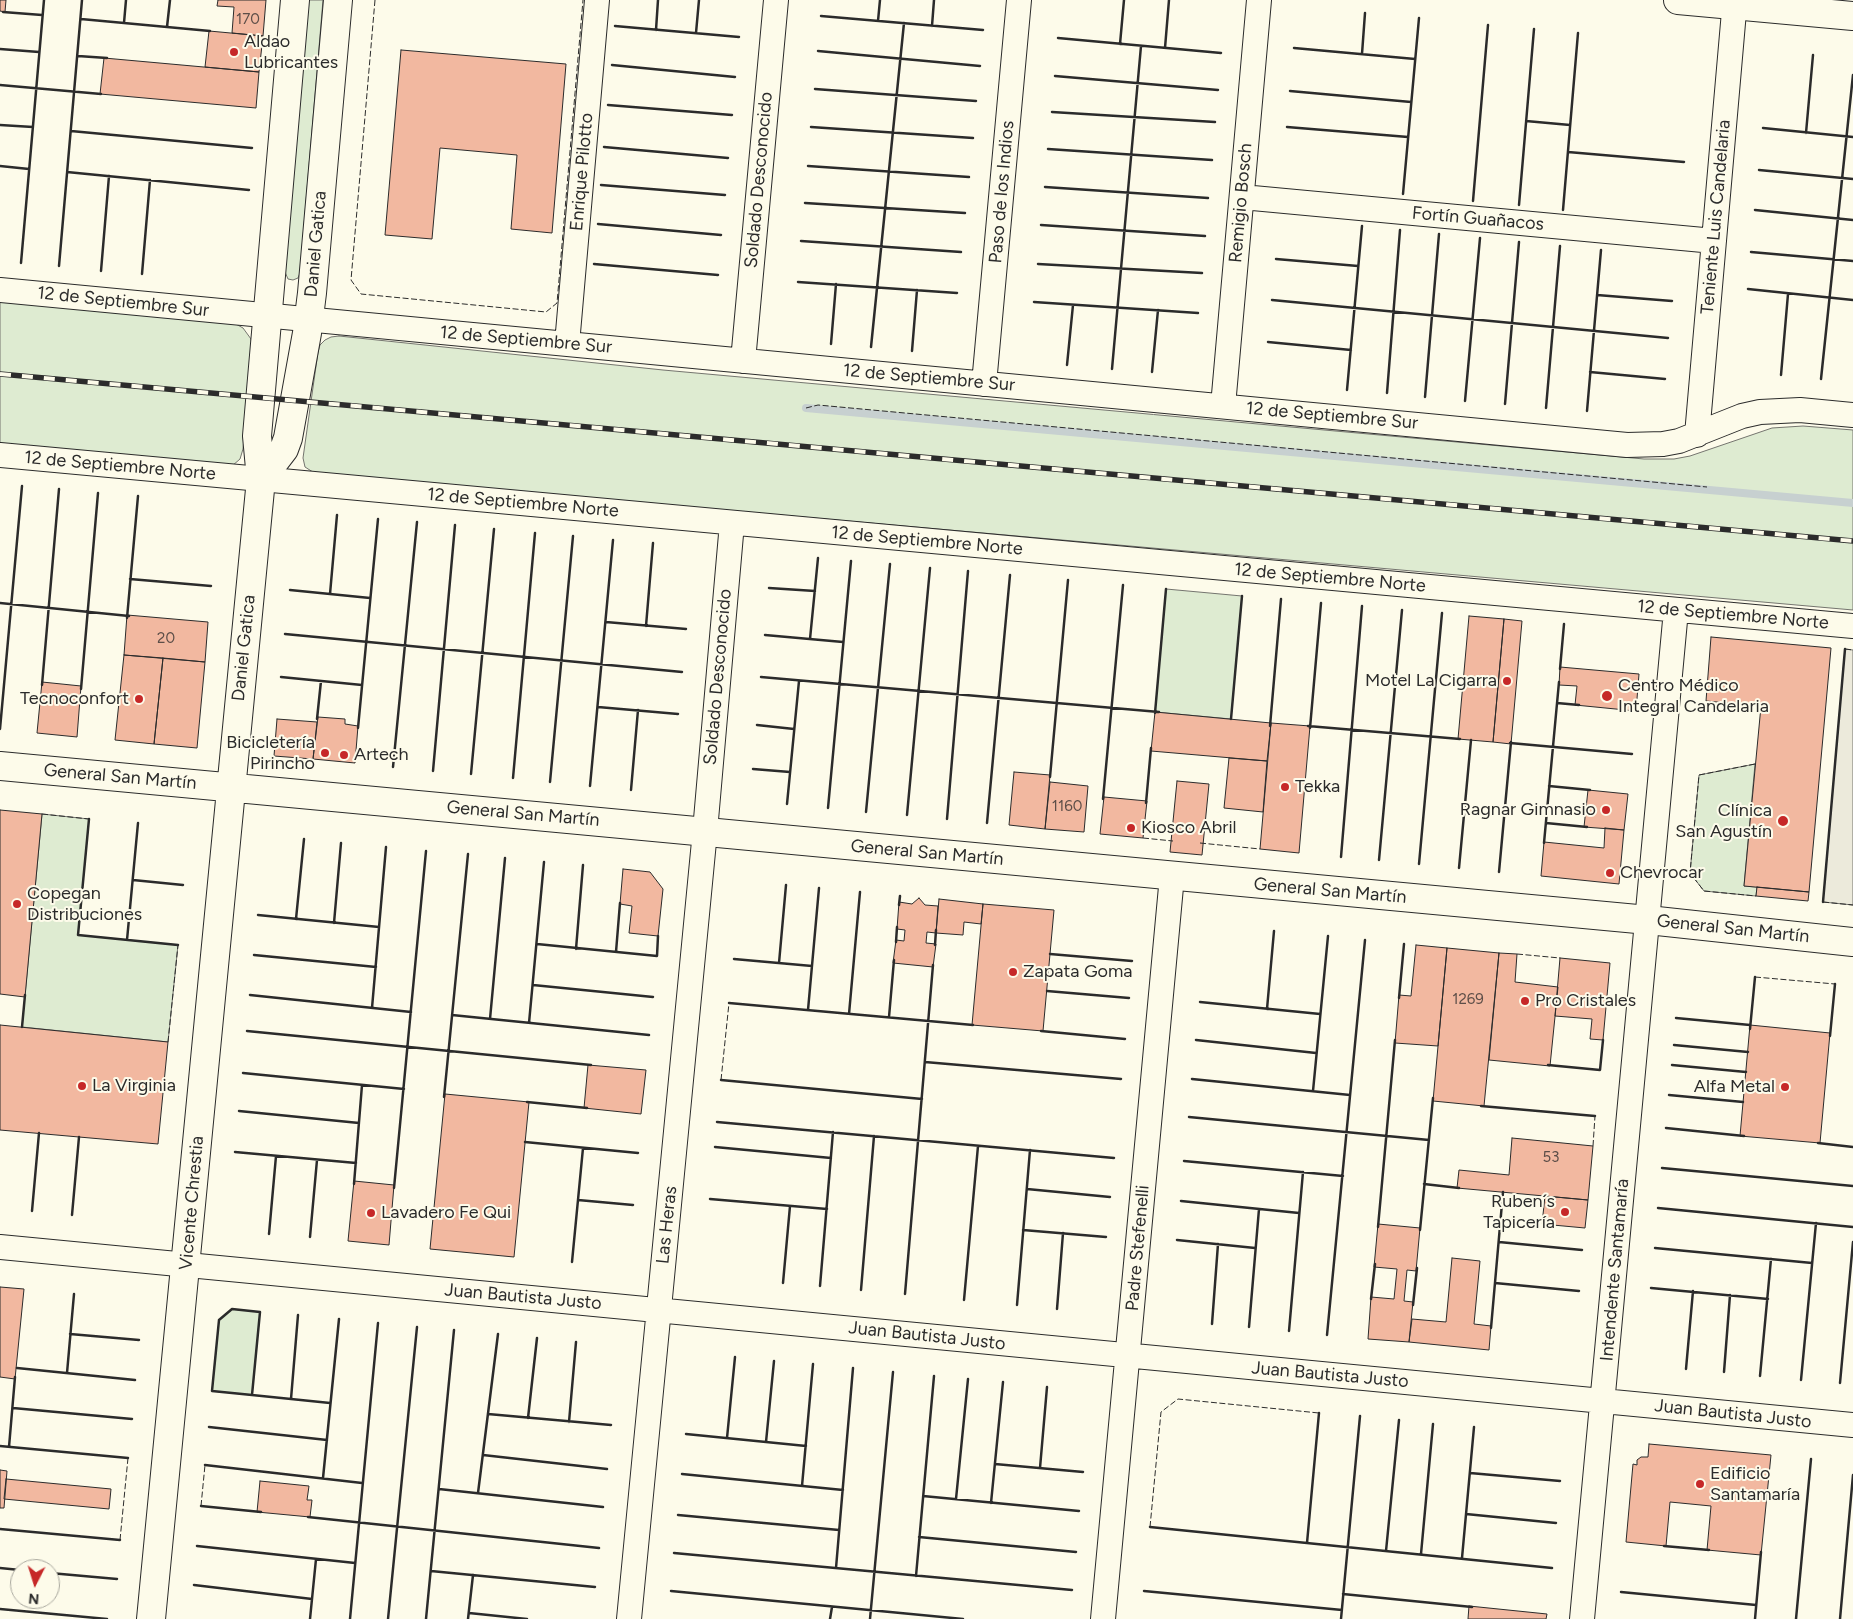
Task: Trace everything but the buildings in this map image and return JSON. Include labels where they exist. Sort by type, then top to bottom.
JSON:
[{"type":"main road","name":"Daniel Gatica","points":[[231,787],[261,479],[257,446],[295,0]]},
{"type":"main road","name":"Daniel Gatica","points":[[261,479],[284,449],[288,438],[308,320],[338,0]]},
{"type":"main road","points":[[1678,0],[1734,3],[1853,16]]},
{"type":"main road","name":"General San Martín","points":[[0,766],[1648,920],[1853,942]]},
{"type":"main road","name":"Vicente Chrestia","points":[[151,1619],[231,787]]},
{"type":"street","name":"Enrique Pilotto","points":[[567,344],[597,0]]},
{"type":"street","name":"Soldado Desconocido","points":[[743,361],[776,0]]},
{"type":"street","name":"Paso de los Indios","points":[[984,384],[1019,0]]},
{"type":"street","name":"Remigio Bosch","points":[[1223,406],[1259,0]]},
{"type":"street","name":"Teniente Luis Candelaria","points":[[1697,435],[1734,3]]},
{"type":"street","name":"Fortín Guañacos","points":[[1242,197],[1714,241]]},
{"type":"street","name":"12 de Septiembre Sur","points":[[0,290],[1627,445],[1663,444],[1697,435],[1742,416],[1760,412],[1800,410],[1853,415]]},
{"type":"street","name":"12 de Septiembre Norte","points":[[0,455],[1853,626]]},
{"type":"street","name":"Soldado Desconocido","points":[[704,831],[732,523]]},
{"type":"street","points":[[1648,920],[1676,610]]},
{"type":"street","name":"Las Heras","points":[[629,1619],[704,831]]},
{"type":"street","name":"Padre Stefenelli","points":[[1103,1619],[1172,876]]},
{"type":"street","name":"Intendente Santamaría","points":[[1582,1619],[1648,920]]},
{"type":"street","name":"Juan Bautista Justo","points":[[0,1247],[1853,1426]]},
{"type":"green space","points":[[308,0],[323,0],[300,273],[298,278],[293,280],[288,279],[285,272]]},
{"type":"green space","points":[[0,300],[236,324],[243,328],[251,339],[252,347],[243,449],[240,459],[232,466],[0,445]]},
{"type":"green space","points":[[339,336],[663,370],[1644,459],[1674,459],[1690,456],[1772,428],[1803,426],[1853,430],[1853,610],[316,474],[305,467],[303,458],[318,352],[320,345],[325,340]]},
{"type":"green space","points":[[1166,589],[1242,596],[1231,719],[1155,712]]},
{"type":"green space","points":[[1755,764],[1744,886],[1757,887],[1756,896],[1704,891],[1690,873],[1699,775]]},
{"type":"green space","points":[[42,814],[89,819],[78,935],[178,945],[168,1042],[22,1027]]},
{"type":"green space","points":[[232,1309],[260,1312],[252,1395],[212,1391],[219,1320]]},
{"type":"shaded area","points":[[1845,649],[1853,650],[1853,905],[1823,902]]},
{"type":"waterway","points":[[806,408],[1853,503]]},
{"type":"railway","points":[[0,374],[1853,541]]},
{"type":"fence","points":[[375,0],[351,280],[361,294],[546,312],[557,303],[583,0]]},
{"type":"fence","points":[[806,408],[818,405],[1707,487]]},
{"type":"fence","points":[[1845,649],[1853,650]]},
{"type":"fence","points":[[1755,764],[1699,775],[1690,873],[1704,891],[1756,896]]},
{"type":"fence","points":[[42,814],[89,819]]},
{"type":"fence","points":[[1143,838],[1173,841]]},
{"type":"fence","points":[[1200,843],[1260,849]]},
{"type":"fence","points":[[1823,902],[1853,905]]},
{"type":"fence","points":[[168,1042],[178,945]]},
{"type":"fence","points":[[1517,954],[1560,958]]},
{"type":"fence","points":[[1755,977],[1835,984]]},
{"type":"fence","points":[[721,1080],[729,1003]]},
{"type":"fence","points":[[1593,1146],[1595,1116]]},
{"type":"fence","points":[[1150,1527],[1161,1412],[1178,1399],[1319,1413]]},
{"type":"fence","points":[[120,1540],[128,1458]]},
{"type":"fence","points":[[201,1506],[205,1465]]},
{"type":"wall","points":[[21,263],[44,0]]},
{"type":"wall","points":[[59,266],[82,0]]},
{"type":"wall","points":[[124,23],[126,0]]},
{"type":"wall","points":[[167,27],[170,0]]},
{"type":"wall","points":[[656,30],[658,0]]},
{"type":"wall","points":[[696,33],[699,0]]},
{"type":"wall","points":[[878,21],[880,0]]},
{"type":"wall","points":[[932,26],[934,0]]},
{"type":"wall","points":[[1120,44],[1124,0]]},
{"type":"wall","points":[[1165,48],[1169,0]]},
{"type":"wall","points":[[3,12],[42,15]]},
{"type":"wall","points":[[1362,54],[1365,13]]},
{"type":"wall","points":[[821,16],[983,30]]},
{"type":"wall","points":[[1403,194],[1419,18]]},
{"type":"wall","points":[[81,19],[210,31]]},
{"type":"wall","points":[[871,347],[904,23]]},
{"type":"wall","points":[[1473,201],[1488,25]]},
{"type":"wall","points":[[615,26],[739,37]]},
{"type":"wall","points":[[1519,205],[1534,29]]},
{"type":"wall","points":[[1563,210],[1578,33]]},
{"type":"wall","points":[[1058,38],[1221,53]]},
{"type":"wall","points":[[1112,369],[1141,46]]},
{"type":"wall","points":[[1294,48],[1415,59]]},
{"type":"wall","points":[[0,49],[39,52]]},
{"type":"wall","points":[[818,51],[980,66]]},
{"type":"wall","points":[[1806,133],[1813,55]]},
{"type":"wall","points":[[78,56],[107,58]]},
{"type":"wall","points":[[612,65],[735,77]]},
{"type":"wall","points":[[1821,379],[1853,75]]},
{"type":"wall","points":[[1055,76],[1218,90]]},
{"type":"wall","points":[[0,85],[101,94]]},
{"type":"wall","points":[[815,89],[976,101]]},
{"type":"wall","points":[[1290,91],[1411,102]]},
{"type":"wall","points":[[608,105],[732,115]]},
{"type":"wall","points":[[1052,112],[1215,122]]},
{"type":"wall","points":[[1526,121],[1570,125]]},
{"type":"wall","points":[[0,125],[33,127]]},
{"type":"wall","points":[[811,127],[973,138]]},
{"type":"wall","points":[[1287,127],[1408,137]]},
{"type":"wall","points":[[1763,128],[1853,137]]},
{"type":"wall","points":[[71,131],[252,148]]},
{"type":"wall","points":[[604,147],[728,158]]},
{"type":"wall","points":[[1048,149],[1212,160]]},
{"type":"wall","points":[[1568,152],[1684,162]]},
{"type":"wall","points":[[0,166],[29,169]]},
{"type":"wall","points":[[808,166],[969,177]]},
{"type":"wall","points":[[1759,170],[1853,179]]},
{"type":"wall","points":[[67,172],[249,190]]},
{"type":"wall","points":[[101,271],[109,176]]},
{"type":"wall","points":[[142,274],[150,180]]},
{"type":"wall","points":[[601,185],[725,195]]},
{"type":"wall","points":[[1045,187],[1208,198]]},
{"type":"wall","points":[[805,203],[965,213]]},
{"type":"wall","points":[[1755,210],[1853,220]]},
{"type":"wall","points":[[598,224],[721,235]]},
{"type":"wall","points":[[1041,225],[1205,236]]},
{"type":"wall","points":[[1347,390],[1362,226]]},
{"type":"wall","points":[[1387,393],[1400,230]]},
{"type":"wall","points":[[1425,397],[1439,234]]},
{"type":"wall","points":[[1465,401],[1480,238]]},
{"type":"wall","points":[[801,241],[961,252]]},
{"type":"wall","points":[[1505,404],[1519,242]]},
{"type":"wall","points":[[1546,408],[1560,246]]},
{"type":"wall","points":[[1587,411],[1601,250]]},
{"type":"wall","points":[[1751,252],[1853,261]]},
{"type":"wall","points":[[1276,259],[1358,266]]},
{"type":"wall","points":[[594,264],[718,275]]},
{"type":"wall","points":[[1038,264],[1202,273]]},
{"type":"wall","points":[[798,282],[957,293]]},
{"type":"wall","points":[[831,344],[836,284]]},
{"type":"wall","points":[[1748,289],[1853,300]]},
{"type":"wall","points":[[912,351],[917,290]]},
{"type":"wall","points":[[1781,375],[1788,294]]},
{"type":"wall","points":[[1597,295],[1672,301]]},
{"type":"wall","points":[[1272,300],[1668,338]]},
{"type":"wall","points":[[1034,302],[1198,313]]},
{"type":"wall","points":[[1067,365],[1073,305]]},
{"type":"wall","points":[[1152,372],[1158,310]]},
{"type":"wall","points":[[1268,342],[1351,350]]},
{"type":"wall","points":[[1590,372],[1665,379]]},
{"type":"wall","points":[[0,729],[22,486]]},
{"type":"wall","points":[[42,685],[59,489]]},
{"type":"wall","points":[[81,689],[98,493]]},
{"type":"wall","points":[[127,618],[138,496]]},
{"type":"wall","points":[[330,594],[337,515]]},
{"type":"wall","points":[[358,728],[378,519]]},
{"type":"wall","points":[[393,767],[417,522]]},
{"type":"wall","points":[[433,771],[455,525]]},
{"type":"wall","points":[[471,774],[494,529]]},
{"type":"wall","points":[[513,778],[535,533]]},
{"type":"wall","points":[[550,782],[573,536]]},
{"type":"wall","points":[[590,786],[613,540]]},
{"type":"wall","points":[[646,626],[653,543]]},
{"type":"wall","points":[[810,639],[818,558]]},
{"type":"wall","points":[[828,808],[851,561]]},
{"type":"wall","points":[[866,812],[890,564]]},
{"type":"wall","points":[[907,815],[930,568]]},
{"type":"wall","points":[[947,819],[968,571]]},
{"type":"wall","points":[[987,823],[1010,575]]},
{"type":"wall","points":[[130,579],[211,586]]},
{"type":"wall","points":[[1050,777],[1068,580]]},
{"type":"wall","points":[[1103,799],[1123,585]]},
{"type":"wall","points":[[769,588],[815,591]]},
{"type":"wall","points":[[1155,713],[1166,589]]},
{"type":"wall","points":[[290,590],[370,598]]},
{"type":"wall","points":[[1231,719],[1242,596]]},
{"type":"wall","points":[[1270,726],[1281,599]]},
{"type":"wall","points":[[0,603],[129,616]]},
{"type":"wall","points":[[1310,728],[1321,603]]},
{"type":"wall","points":[[1341,857],[1362,606]]},
{"type":"wall","points":[[1379,860],[1402,610]]},
{"type":"wall","points":[[1419,864],[1442,613]]},
{"type":"wall","points":[[606,622],[686,629]]},
{"type":"wall","points":[[1560,669],[1564,624]]},
{"type":"wall","points":[[285,634],[682,672]]},
{"type":"wall","points":[[765,635],[843,642]]},
{"type":"wall","points":[[1823,902],[1845,649]]},
{"type":"wall","points":[[281,677],[362,685]]},
{"type":"wall","points":[[761,677],[1159,712]]},
{"type":"wall","points":[[317,719],[321,681]]},
{"type":"wall","points":[[787,804],[799,681]]},
{"type":"wall","points":[[1544,843],[1559,682]]},
{"type":"wall","points":[[1557,703],[1579,705]]},
{"type":"wall","points":[[598,707],[678,714]]},
{"type":"wall","points":[[631,790],[638,710]]},
{"type":"wall","points":[[757,725],[794,729]]},
{"type":"wall","points":[[1308,726],[1460,739]]},
{"type":"wall","points":[[1459,868],[1471,740]]},
{"type":"wall","points":[[1499,872],[1511,742]]},
{"type":"wall","points":[[1510,743],[1632,754]]},
{"type":"wall","points":[[1146,803],[1151,748]]},
{"type":"wall","points":[[753,769],[790,772]]},
{"type":"wall","points":[[1549,786],[1590,790]]},
{"type":"wall","points":[[89,819],[78,935],[178,945]]},
{"type":"wall","points":[[127,940],[138,823]]},
{"type":"wall","points":[[1546,823],[1587,827]]},
{"type":"wall","points":[[296,919],[304,839]]},
{"type":"wall","points":[[334,923],[341,843]]},
{"type":"wall","points":[[372,1008],[386,847]]},
{"type":"wall","points":[[394,1188],[426,851]]},
{"type":"wall","points":[[444,1097],[468,854]]},
{"type":"wall","points":[[490,1019],[505,858]]},
{"type":"wall","points":[[529,1023],[544,862]]},
{"type":"wall","points":[[576,949],[583,865]]},
{"type":"wall","points":[[133,880],[183,885]]},
{"type":"wall","points":[[779,963],[786,885]]},
{"type":"wall","points":[[808,1010],[819,888]]},
{"type":"wall","points":[[849,1014],[860,892]]},
{"type":"wall","points":[[899,905],[900,896]]},
{"type":"wall","points":[[616,952],[620,903]]},
{"type":"wall","points":[[258,915],[379,927]]},
{"type":"wall","points":[[896,942],[897,927]]},
{"type":"wall","points":[[935,945],[936,930]]},
{"type":"wall","points":[[1267,1009],[1274,931]]},
{"type":"wall","points":[[537,944],[657,956],[658,936]]},
{"type":"wall","points":[[1313,1091],[1328,936]]},
{"type":"wall","points":[[1327,1335],[1365,940]]},
{"type":"wall","points":[[1399,998],[1404,944]]},
{"type":"wall","points":[[1050,954],[1132,961]]},
{"type":"wall","points":[[254,955],[376,967]]},
{"type":"wall","points":[[734,959],[812,966]]},
{"type":"wall","points":[[889,1017],[894,960]]},
{"type":"wall","points":[[905,1294],[933,965]]},
{"type":"wall","points":[[1750,1029],[1755,977]]},
{"type":"wall","points":[[1830,1036],[1835,984]]},
{"type":"wall","points":[[533,985],[653,997]]},
{"type":"wall","points":[[1047,991],[1129,998]]},
{"type":"wall","points":[[22,1027],[25,995]]},
{"type":"wall","points":[[250,995],[411,1012]]},
{"type":"wall","points":[[1200,1002],[1320,1014]]},
{"type":"wall","points":[[729,1003],[973,1025]]},
{"type":"wall","points":[[452,1015],[649,1035]]},
{"type":"wall","points":[[1676,1018],[1750,1025]]},
{"type":"wall","points":[[247,1031],[591,1065]]},
{"type":"wall","points":[[1041,1031],[1125,1039]]},
{"type":"wall","points":[[1196,1040],[1316,1053]]},
{"type":"wall","points":[[1378,1227],[1395,1040]]},
{"type":"wall","points":[[1548,1065],[1600,1070],[1603,1040]]},
{"type":"wall","points":[[1674,1045],[1748,1052]]},
{"type":"wall","points":[[925,1062],[1121,1079]]},
{"type":"wall","points":[[1672,1065],[1746,1072]]},
{"type":"wall","points":[[243,1073],[404,1089]]},
{"type":"wall","points":[[1192,1079],[1350,1095]]},
{"type":"wall","points":[[721,1080],[922,1099]]},
{"type":"wall","points":[[354,1184],[362,1085]]},
{"type":"wall","points":[[1669,1095],[1743,1102]]},
{"type":"wall","points":[[1420,1230],[1433,1098]]},
{"type":"wall","points":[[527,1102],[587,1108]]},
{"type":"wall","points":[[1481,1106],[1595,1116]]},
{"type":"wall","points":[[239,1111],[359,1123]]},
{"type":"wall","points":[[1189,1117],[1429,1140]]},
{"type":"wall","points":[[717,1122],[1114,1158]]},
{"type":"wall","points":[[1666,1128],[1744,1136]]},
{"type":"wall","points":[[820,1286],[833,1132]]},
{"type":"wall","points":[[32,1211],[39,1133]]},
{"type":"wall","points":[[861,1290],[874,1136]]},
{"type":"wall","points":[[72,1215],[79,1137]]},
{"type":"wall","points":[[525,1142],[638,1153]]},
{"type":"wall","points":[[1818,1143],[1853,1147]]},
{"type":"wall","points":[[964,1300],[978,1146]]},
{"type":"wall","points":[[715,1147],[831,1158]]},
{"type":"wall","points":[[572,1262],[583,1148]]},
{"type":"wall","points":[[1017,1305],[1030,1150]]},
{"type":"wall","points":[[235,1152],[356,1163]]},
{"type":"wall","points":[[269,1234],[276,1156]]},
{"type":"wall","points":[[310,1237],[317,1160]]},
{"type":"wall","points":[[1184,1161],[1343,1176]]},
{"type":"wall","points":[[1662,1168],[1853,1186]]},
{"type":"wall","points":[[1289,1331],[1303,1172]]},
{"type":"wall","points":[[1424,1184],[1459,1188]]},
{"type":"wall","points":[[1027,1189],[1110,1197]]},
{"type":"wall","points":[[1491,1328],[1503,1192]]},
{"type":"wall","points":[[710,1199],[827,1209]]},
{"type":"wall","points":[[578,1200],[633,1205]]},
{"type":"wall","points":[[1181,1201],[1299,1213]]},
{"type":"wall","points":[[783,1283],[790,1206]]},
{"type":"wall","points":[[1658,1208],[1853,1227]]},
{"type":"wall","points":[[1249,1327],[1259,1209]]},
{"type":"wall","points":[[1801,1380],[1816,1223]]},
{"type":"wall","points":[[1023,1230],[1106,1237]]},
{"type":"wall","points":[[1057,1309],[1063,1233]]},
{"type":"wall","points":[[1177,1240],[1255,1248]]},
{"type":"wall","points":[[1499,1242],[1582,1250]]},
{"type":"wall","points":[[1840,1383],[1853,1242]]},
{"type":"wall","points":[[1212,1324],[1218,1244]]},
{"type":"wall","points":[[1655,1248],[1812,1263]]},
{"type":"wall","points":[[1760,1376],[1771,1259]]},
{"type":"wall","points":[[1371,1299],[1375,1264]]},
{"type":"wall","points":[[1413,1305],[1417,1268]]},
{"type":"wall","points":[[1495,1283],[1579,1291]]},
{"type":"wall","points":[[1651,1288],[1768,1299]]},
{"type":"wall","points":[[1686,1369],[1693,1291]]},
{"type":"wall","points":[[67,1373],[74,1294]]},
{"type":"wall","points":[[1724,1372],[1730,1295]]},
{"type":"wall","points":[[252,1395],[260,1312],[232,1309],[219,1320],[212,1391],[330,1403]]},
{"type":"wall","points":[[291,1399],[298,1315]]},
{"type":"wall","points":[[323,1478],[339,1319]]},
{"type":"wall","points":[[350,1619],[378,1323]]},
{"type":"wall","points":[[388,1619],[417,1327]]},
{"type":"wall","points":[[426,1619],[454,1330]]},
{"type":"wall","points":[[70,1334],[139,1340]]},
{"type":"wall","points":[[478,1493],[498,1334]]},
{"type":"wall","points":[[528,1418],[537,1338]]},
{"type":"wall","points":[[569,1422],[576,1342]]},
{"type":"wall","points":[[727,1438],[735,1357]]},
{"type":"wall","points":[[766,1442],[774,1361]]},
{"type":"wall","points":[[802,1486],[813,1364]]},
{"type":"wall","points":[[17,1368],[135,1380]]},
{"type":"wall","points":[[836,1568],[853,1368]]},
{"type":"wall","points":[[870,1619],[893,1372]]},
{"type":"wall","points":[[916,1576],[934,1376]]},
{"type":"wall","points":[[9,1447],[15,1377]]},
{"type":"wall","points":[[956,1499],[968,1379]]},
{"type":"wall","points":[[991,1503],[1003,1382]]},
{"type":"wall","points":[[1040,1468],[1047,1387]]},
{"type":"wall","points":[[13,1408],[132,1419]]},
{"type":"wall","points":[[1307,1543],[1319,1413]]},
{"type":"wall","points":[[488,1414],[611,1425]]},
{"type":"wall","points":[[1341,1619],[1360,1416]]},
{"type":"wall","points":[[1386,1551],[1399,1420]]},
{"type":"wall","points":[[1421,1554],[1433,1424]]},
{"type":"wall","points":[[209,1427],[327,1440]]},
{"type":"wall","points":[[1462,1558],[1474,1427]]},
{"type":"wall","points":[[686,1434],[806,1446]]},
{"type":"wall","points":[[0,1446],[128,1458]]},
{"type":"wall","points":[[483,1455],[607,1469]]},
{"type":"wall","points":[[1796,1619],[1811,1459]]},
{"type":"wall","points":[[995,1464],[1083,1472]]},
{"type":"wall","points":[[205,1465],[362,1483]]},
{"type":"wall","points":[[1470,1473],[1560,1481]]},
{"type":"wall","points":[[682,1474],[843,1490]]},
{"type":"wall","points":[[1840,1619],[1853,1475]]},
{"type":"wall","points":[[439,1489],[603,1507]]},
{"type":"wall","points":[[923,1496],[1079,1511]]},
{"type":"wall","points":[[201,1506],[261,1512]]},
{"type":"wall","points":[[1466,1514],[1556,1523]]},
{"type":"wall","points":[[678,1515],[839,1530]]},
{"type":"wall","points":[[308,1517],[599,1548]]},
{"type":"wall","points":[[1150,1527],[1552,1568]]},
{"type":"wall","points":[[0,1529],[120,1540]]},
{"type":"wall","points":[[919,1537],[1076,1552]]},
{"type":"wall","points":[[197,1546],[355,1563]]},
{"type":"wall","points":[[1664,1546],[1709,1550]]},
{"type":"wall","points":[[1755,1619],[1761,1552]]},
{"type":"wall","points":[[674,1553],[1072,1590]]},
{"type":"wall","points":[[310,1619],[316,1559]]},
{"type":"wall","points":[[0,1568],[10,1569]]},
{"type":"wall","points":[[431,1571],[595,1587]]},
{"type":"wall","points":[[60,1574],[117,1579]]},
{"type":"wall","points":[[468,1619],[473,1575]]},
{"type":"wall","points":[[194,1585],[312,1599]]},
{"type":"wall","points":[[671,1591],[963,1619]]},
{"type":"wall","points":[[1144,1591],[1342,1610]]},
{"type":"wall","points":[[1621,1592],[1756,1605]]},
{"type":"wall","points":[[1343,1594],[1472,1607]]},
{"type":"wall","points":[[830,1619],[832,1607]]},
{"type":"wall","points":[[0,1609],[107,1619]]},
{"type":"wall","points":[[469,1613],[527,1619]]},
{"type":"place","name":"Aldao Lubricantes","points":[[234,52]]},
{"type":"place","name":"Motel La Cigarra","points":[[1507,681]]},
{"type":"place","name":"Centro Médico Integral Candelaria","points":[[1607,696]]},
{"type":"place","name":"Tecnoconfort","points":[[139,699]]},
{"type":"place","name":"Bicicletería Pirincho","points":[[325,753]]},
{"type":"place","name":"Artech","points":[[344,755]]},
{"type":"place","name":"Tekka","points":[[1285,787]]},
{"type":"place","name":"Ragnar Gimnasio","points":[[1606,810]]},
{"type":"place","name":"Clínica San Agustín","points":[[1783,821]]},
{"type":"place","name":"Kiosco Abril","points":[[1131,828]]},
{"type":"place","name":"Chevrocar","points":[[1610,873]]},
{"type":"place","name":"Copegan Distribuciones","points":[[17,904]]},
{"type":"place","name":"Zapata Goma","points":[[1013,972]]},
{"type":"place","name":"Pro Cristales","points":[[1525,1001]]},
{"type":"place","name":"La Virginia","points":[[82,1086]]},
{"type":"place","name":"Alfa Metal","points":[[1785,1087]]},
{"type":"place","name":"Ruben´s Tapicería","points":[[1565,1212]]},
{"type":"place","name":"Lavadero Fe Qui","points":[[371,1213]]},
{"type":"place","name":"Edificio Santamaría","points":[[1700,1484]]}]
